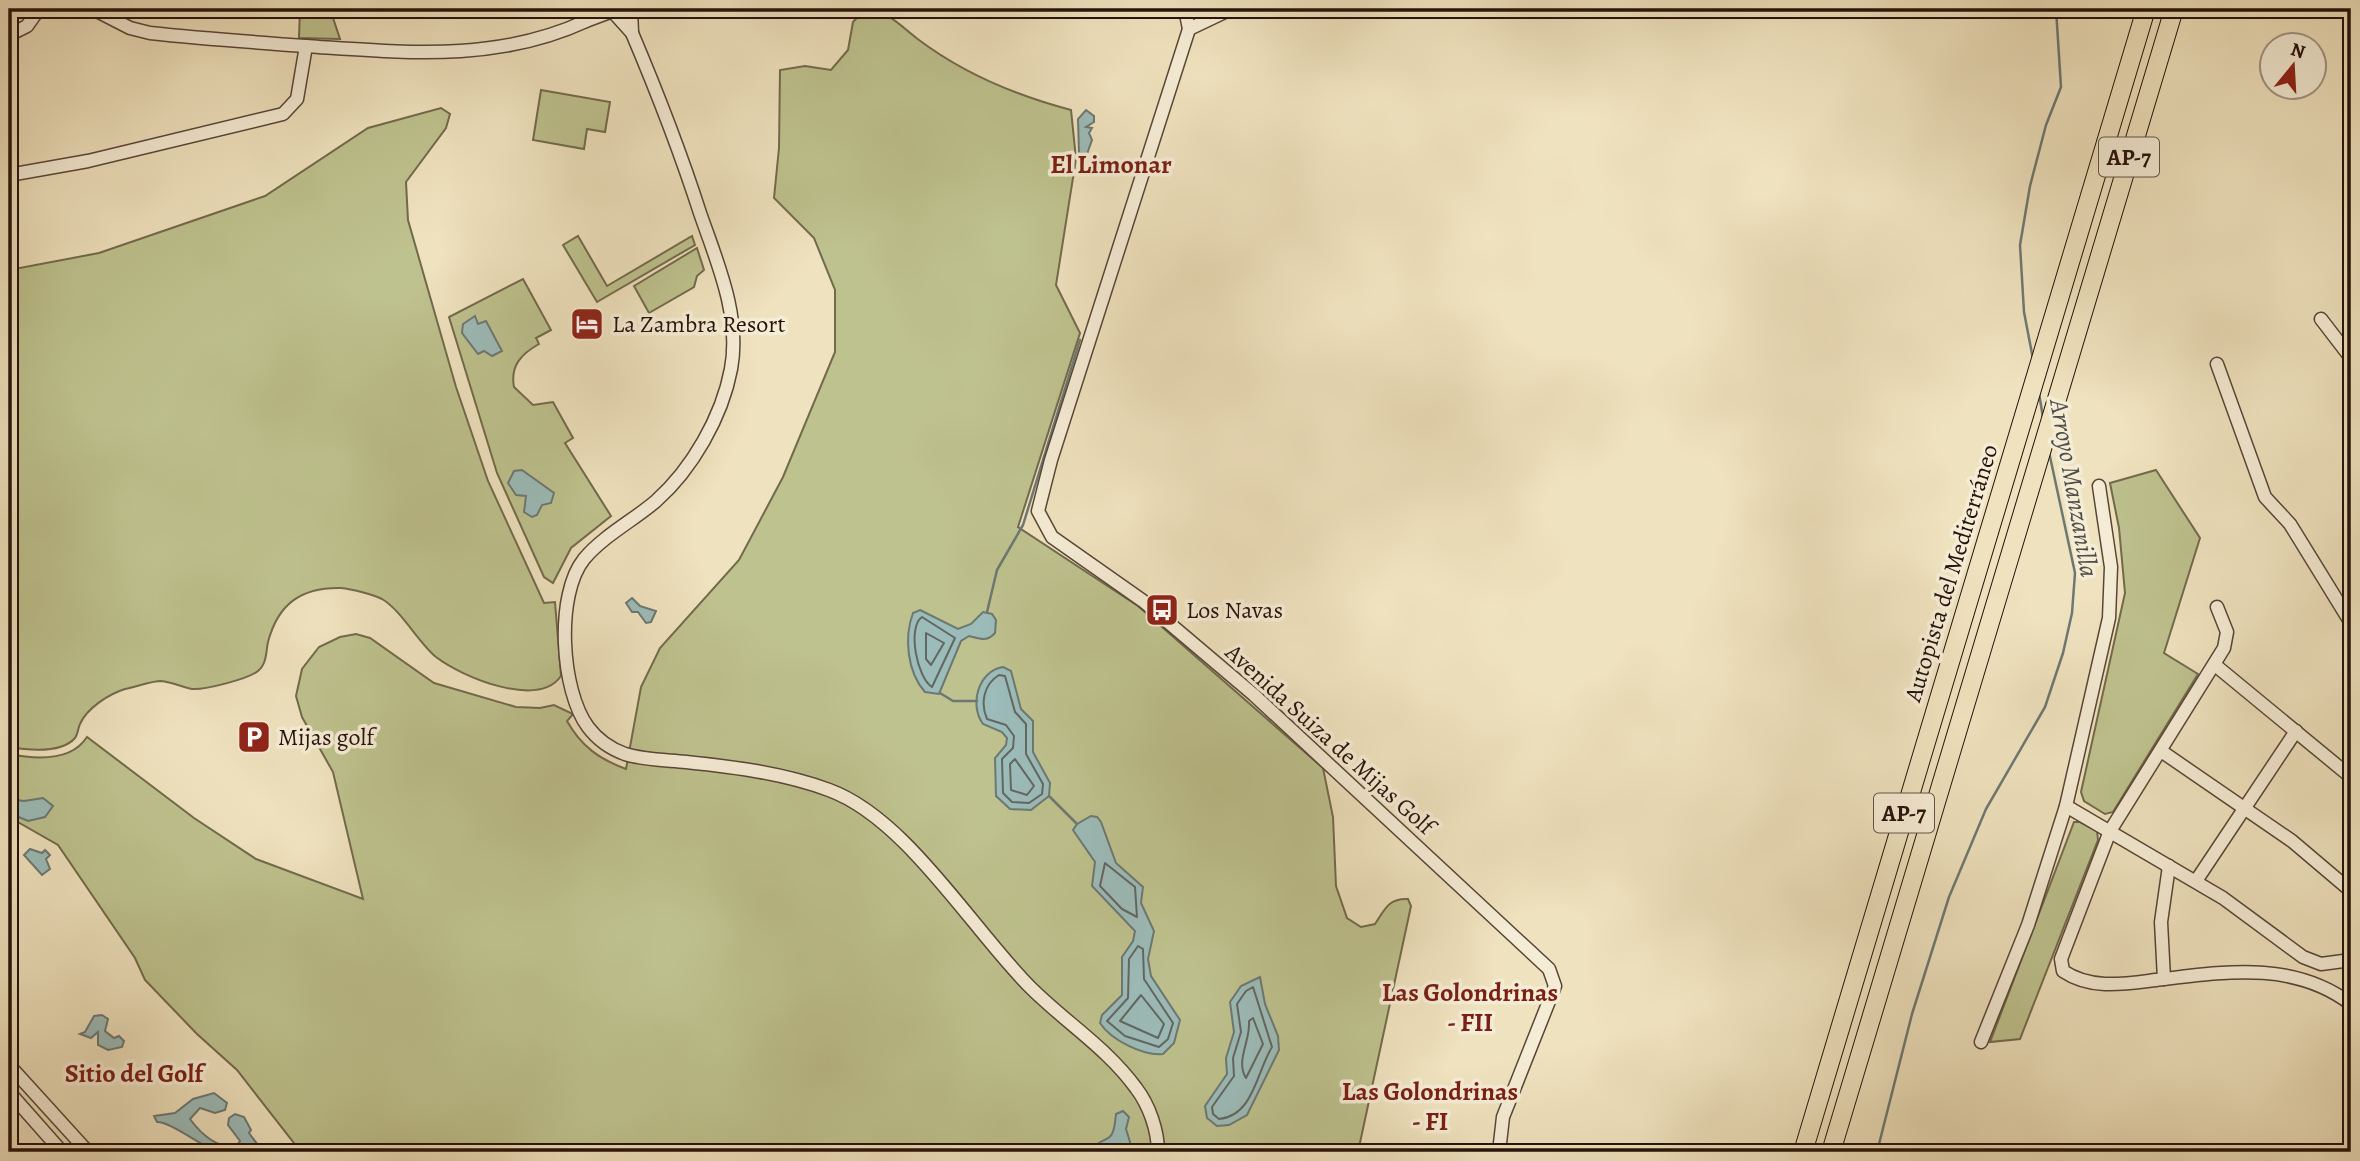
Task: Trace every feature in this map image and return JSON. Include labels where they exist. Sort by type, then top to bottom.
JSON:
[{"type":"highway","name":"Autopista del Mediterráneo","points":[[1803,1152],[2146,9]]},
{"type":"highway","name":"Autopista del Mediterráneo","points":[[1831,1152],[2174,9]]},
{"type":"street","points":[[9,36],[27,26],[39,9]]},
{"type":"street","points":[[93,9],[130,28],[150,33],[411,52],[479,51],[522,44],[610,11],[630,9],[632,33],[671,125],[719,269],[731,311],[733,349],[724,393],[694,457],[658,499],[585,558],[570,583],[565,610],[567,663],[582,719],[593,733],[625,754],[791,778],[831,790],[870,813],[909,849],[1025,982],[1122,1070],[1147,1107],[1158,1152]]},
{"type":"street","points":[[586,21],[597,9]]},
{"type":"street","points":[[1187,18],[1231,9]]},
{"type":"street","points":[[610,11],[632,33]]},
{"type":"street","name":"Avenida Suiza de Mijas Golf","points":[[1187,18],[1043,485],[1038,511],[1052,537],[1143,600],[1254,695],[1549,969],[1555,986],[1503,1116],[1499,1152]]},
{"type":"street","points":[[9,175],[88,161],[283,114],[297,99],[306,46]]},
{"type":"street","points":[[2321,319],[2351,358]]},
{"type":"street","points":[[2217,364],[2265,497],[2290,524],[2351,623]]},
{"type":"street","points":[[1981,1042],[2028,925],[2066,806],[2111,594],[2106,522],[2099,486]]},
{"type":"street","points":[[2217,607],[2227,632],[2215,665],[2110,831],[2061,959],[2063,971],[2079,982],[2105,984],[2225,972],[2292,975],[2318,983],[2351,1004]]},
{"type":"street","points":[[2215,665],[2351,777]]},
{"type":"street","points":[[2196,881],[2296,731]]},
{"type":"street","points":[[2161,751],[2292,841],[2351,891]]},
{"type":"street","points":[[2066,806],[2196,881],[2303,957],[2321,964],[2351,960]]},
{"type":"street","points":[[2164,979],[2161,922],[2169,866]]},
{"type":"street","points":[[9,1065],[88,1152]]},
{"type":"street","points":[[9,1092],[62,1152]]},
{"type":"green space","points":[[300,9],[330,9],[340,39],[299,38]]},
{"type":"green space","points":[[865,9],[887,16],[936,52],[972,73],[1031,98],[1071,110],[1076,159],[1056,285],[1080,333],[1018,527],[1138,606],[1323,768],[1333,817],[1336,886],[1347,918],[1361,927],[1375,924],[1392,903],[1408,899],[1411,906],[1358,1152],[301,1152],[237,1070],[197,1034],[145,980],[135,958],[58,845],[9,817],[9,754],[29,757],[62,755],[72,751],[87,737],[194,818],[256,859],[363,899],[333,772],[302,717],[296,696],[302,669],[319,647],[340,637],[356,634],[370,638],[434,683],[516,707],[540,708],[554,705],[573,714],[567,721],[585,745],[607,761],[626,769],[641,687],[660,648],[739,560],[783,477],[835,352],[835,290],[814,238],[774,198],[779,148],[780,70],[805,66],[831,70],[848,50],[853,22]]},
{"type":"green space","points":[[541,90],[610,102],[605,132],[587,129],[584,149],[533,140]]},
{"type":"green space","points":[[441,108],[450,114],[446,128],[406,182],[408,220],[456,387],[488,481],[544,603],[555,602],[561,676],[550,685],[535,690],[518,690],[481,681],[436,657],[382,599],[350,589],[327,588],[303,595],[285,608],[272,629],[263,665],[253,674],[198,689],[161,681],[125,689],[93,707],[83,718],[75,738],[61,747],[43,750],[9,747],[9,270],[99,253],[265,196],[368,128]]},
{"type":"green space","points":[[578,236],[607,286],[692,236],[695,245],[597,302],[563,245]]},
{"type":"green space","points":[[697,248],[704,270],[697,276],[694,287],[649,313],[634,286]]},
{"type":"green space","points":[[523,279],[551,330],[536,338],[539,344],[518,361],[514,373],[514,387],[533,405],[553,402],[573,438],[565,443],[611,516],[571,548],[553,583],[544,577],[497,473],[449,317]]},
{"type":"green space","points":[[2156,470],[2200,538],[2164,653],[2198,674],[2113,812],[2105,814],[2084,801],[2081,792],[2125,593],[2119,528],[2110,483]]},
{"type":"green space","points":[[2074,822],[2080,822],[2097,831],[2098,840],[2020,1039],[1990,1042]]},
{"type":"water","points":[[1086,110],[1094,116],[1094,122],[1086,127],[1092,128],[1089,133],[1092,140],[1087,154],[1079,153],[1078,119]]},
{"type":"water","points":[[475,316],[478,324],[486,321],[502,351],[492,356],[484,351],[478,354],[462,333],[463,324]]},
{"type":"water","points":[[522,470],[554,493],[551,503],[542,505],[537,515],[532,517],[524,512],[526,496],[516,495],[508,483],[514,471]]},
{"type":"water","points":[[632,598],[640,606],[656,611],[651,622],[646,623],[638,612],[632,612],[626,603]]},
{"type":"water","points":[[920,610],[958,629],[971,624],[983,612],[992,614],[996,620],[995,633],[989,638],[969,636],[961,641],[939,694],[925,692],[911,665],[908,643],[910,622],[913,613]]},
{"type":"water","points":[[1003,667],[1011,671],[1021,709],[1033,721],[1033,752],[1050,783],[1049,796],[1031,810],[1010,809],[996,796],[995,758],[1006,745],[1007,738],[1002,732],[983,724],[977,708],[978,690],[982,682],[994,670]]},
{"type":"water","points":[[43,798],[53,806],[45,817],[28,821],[9,813],[9,799],[24,801]]},
{"type":"water","points":[[1091,816],[1097,817],[1101,822],[1116,863],[1143,887],[1141,903],[1154,931],[1148,959],[1151,976],[1180,1020],[1174,1043],[1163,1054],[1128,1046],[1100,1023],[1102,1015],[1122,995],[1122,957],[1133,941],[1135,931],[1092,886],[1095,862],[1073,830],[1077,824]]},
{"type":"water","points":[[30,849],[42,853],[45,850],[50,855],[46,859],[50,869],[42,875],[24,855]]},
{"type":"water","points":[[1260,977],[1265,1004],[1278,1036],[1279,1050],[1247,1115],[1229,1125],[1217,1126],[1207,1118],[1205,1106],[1227,1074],[1226,1058],[1234,1032],[1230,1002],[1241,986]]},
{"type":"water","points":[[102,1015],[108,1019],[105,1031],[114,1038],[119,1036],[124,1041],[122,1047],[108,1050],[98,1045],[98,1032],[91,1038],[80,1034],[85,1032],[94,1016]]},
{"type":"water","points":[[214,1093],[227,1103],[225,1110],[215,1113],[200,1108],[190,1119],[194,1125],[216,1143],[236,1147],[240,1141],[228,1125],[229,1118],[235,1114],[244,1117],[251,1130],[249,1133],[263,1152],[218,1152],[157,1122],[154,1116],[175,1113],[193,1099]]},
{"type":"water","points":[[1123,1111],[1129,1117],[1126,1129],[1133,1152],[1089,1152],[1111,1136],[1116,1114]]},
{"type":"waterway","name":"Arroyo Manzanilla","points":[[2033,359],[2024,312],[2020,245],[2030,186],[2046,125],[2061,87],[2056,9]]},
{"type":"waterway","points":[[987,612],[997,570],[1023,525],[1080,340]]},
{"type":"waterway","name":"Arroyo Manzanilla","points":[[2039,393],[2043,418]]},
{"type":"waterway","name":"Arroyo Manzanilla","points":[[1877,1152],[1912,1014],[1949,897],[1986,809],[2045,707],[2063,653],[2072,613],[2075,573],[2049,452]]},
{"type":"waterway","points":[[940,693],[953,701],[977,701]]},
{"type":"waterway","points":[[1049,796],[1077,824]]},
{"type":"place","name":"La Zambra Resort","points":[[587,324]]},
{"type":"place","name":"Los Navas","points":[[1162,610]]},
{"type":"place","name":"Mijas golf","points":[[254,737]]},
{"type":"district","name":"El Limonar","points":[[1111,164]]},
{"type":"district","name":"Las Golondrinas - FII","points":[[1470,1007]]},
{"type":"district","name":"Sitio del Golf","points":[[134,1073]]},
{"type":"district","name":"Las Golondrinas - FI","points":[[1430,1106]]}]
